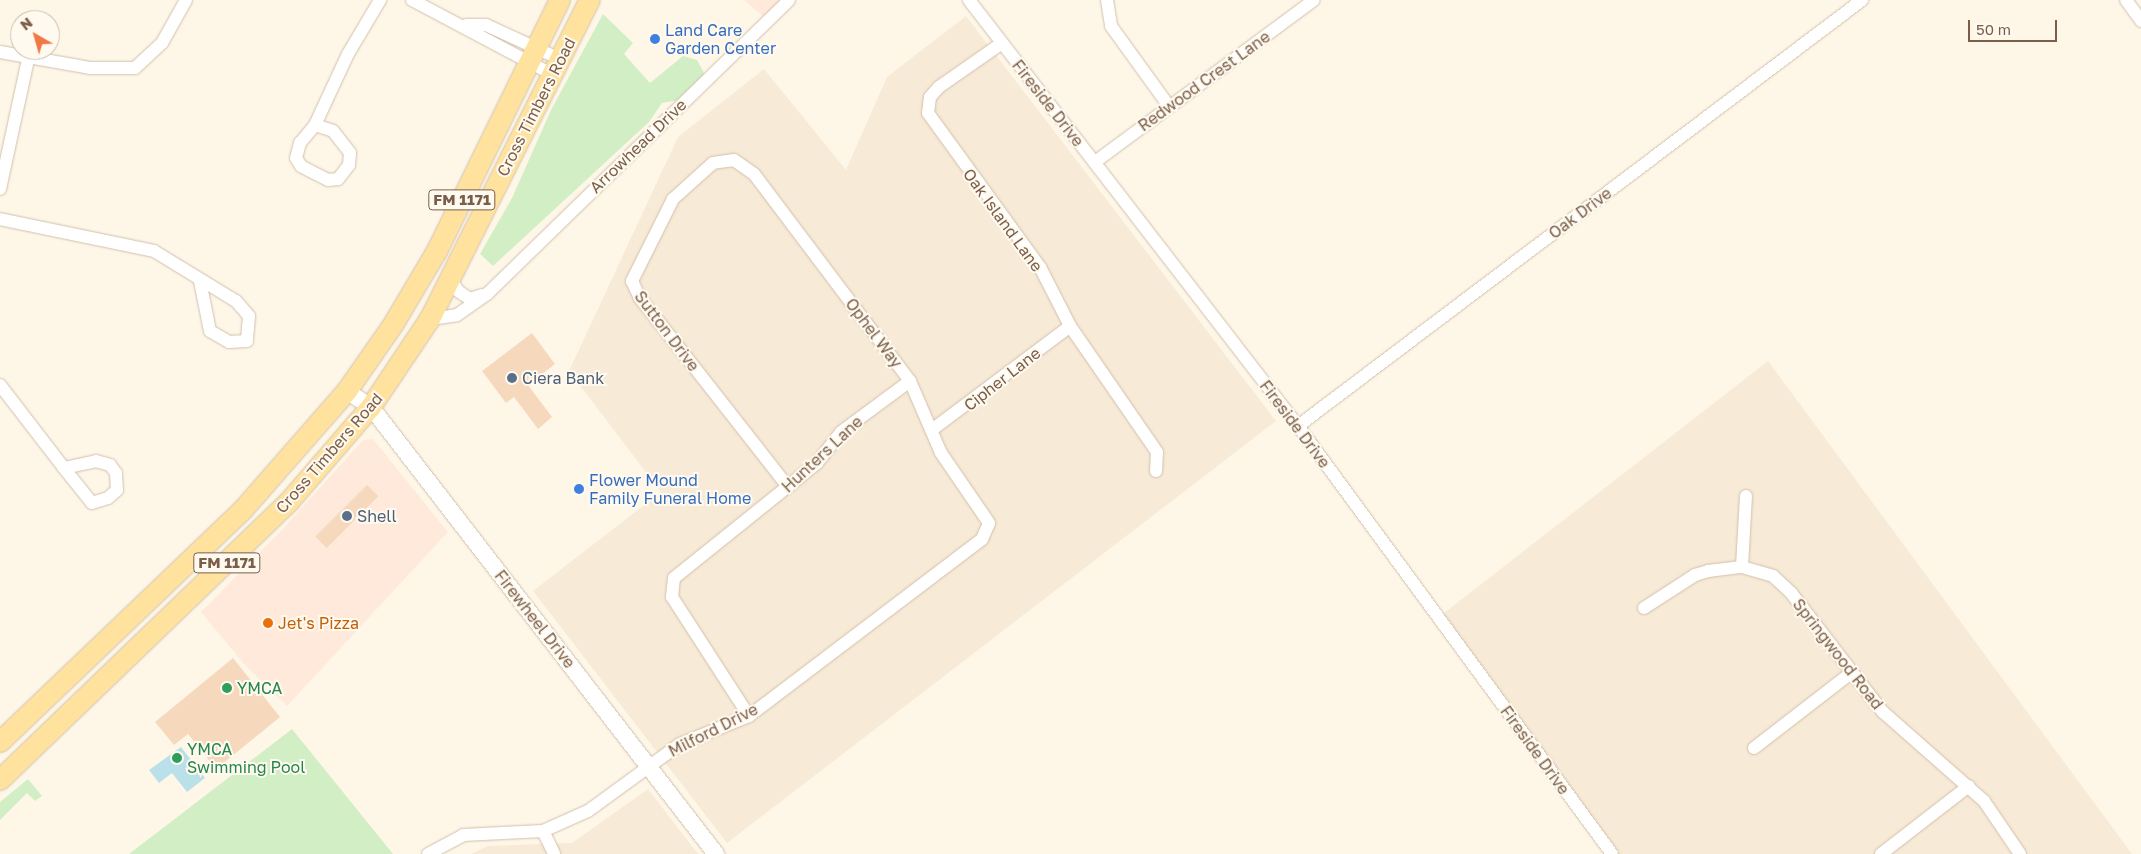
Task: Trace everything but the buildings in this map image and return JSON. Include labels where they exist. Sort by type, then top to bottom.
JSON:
[{"type":"main road","name":"Cross Timbers Road","points":[[0,742],[242,511],[347,391],[393,325],[437,250],[560,0]]},
{"type":"main road","name":"Cross Timbers Road","points":[[0,780],[75,711],[289,502],[371,407],[430,319],[590,0]]},
{"type":"main road","points":[[216,573],[208,570],[207,563],[242,511]]},
{"type":"main road","points":[[54,691],[75,711]]},
{"type":"street","points":[[35,60],[90,68],[135,68],[162,43],[186,0]]},
{"type":"street","points":[[315,125],[333,131],[350,153],[349,165],[338,179],[311,173],[296,158],[300,143],[315,125],[348,54],[380,0]]},
{"type":"street","points":[[412,0],[466,25],[486,25],[533,56],[556,67]]},
{"type":"street","name":"Arrowhead Drive","points":[[430,319],[456,314],[487,294],[789,0]]},
{"type":"street","name":"Fireside Drive","points":[[969,0],[1298,426],[1612,854]]},
{"type":"street","points":[[1107,0],[1111,26],[1169,106]]},
{"type":"street","name":"Redwood Crest Lane","points":[[1094,162],[1314,0]]},
{"type":"street","name":"Oak Drive","points":[[1298,426],[1862,0]]},
{"type":"street","points":[[2126,0],[2141,21]]},
{"type":"street","name":"Oak Island Lane","points":[[1002,43],[939,87],[930,97],[928,113],[1040,267],[1070,326],[1157,452],[1156,471]]},
{"type":"street","points":[[0,189],[28,60]]},
{"type":"street","name":"Ophel Way","points":[[734,160],[754,174],[910,382],[933,429],[941,452],[989,523]]},
{"type":"street","name":"Sutton Drive","points":[[734,160],[713,163],[673,198],[632,281],[640,298],[788,487]]},
{"type":"street","points":[[0,219],[154,251],[200,281],[212,285],[245,311],[250,324],[247,341],[229,342],[210,330],[200,281]]},
{"type":"street","points":[[450,278],[458,291],[470,299],[487,294]]},
{"type":"street","name":"Cipher Lane","points":[[933,429],[1070,326]]},
{"type":"street","name":"Hunters Lane","points":[[749,716],[672,597],[670,588],[674,578],[817,463],[841,432],[910,382]]},
{"type":"street","points":[[0,385],[64,468]]},
{"type":"street","name":"Firewheel Drive","points":[[347,391],[371,407],[716,854]]},
{"type":"street","points":[[1742,567],[1746,496]]},
{"type":"street","name":"Milford Drive","points":[[428,854],[463,835],[543,831],[588,812],[648,765],[680,744],[749,716],[982,539],[989,523]]},
{"type":"street","name":"Springwood Road","points":[[1644,608],[1696,575],[1742,567],[1773,576],[1792,594],[1851,673],[1883,712],[1984,801],[2020,854]]},
{"type":"street","points":[[1754,748],[1851,673]]},
{"type":"street","points":[[1881,854],[1969,786]]},
{"type":"street","points":[[543,831],[554,854]]},
{"type":"shaded area","points":[[744,0],[782,0],[764,17]]},
{"type":"shaded area","points":[[966,16],[1276,421],[727,843],[533,591],[661,492],[569,371],[678,137],[764,69],[846,170],[887,77]]},
{"type":"shaded area","points":[[1768,361],[2132,854],[1610,854],[1439,617]]},
{"type":"shaded area","points":[[373,439],[448,532],[287,706],[244,664],[201,612],[279,533],[363,440]]},
{"type":"shaded area","points":[[648,789],[698,854],[471,854],[488,846],[572,843]]},
{"type":"green space","points":[[603,14],[633,43],[624,54],[650,83],[683,56],[697,60],[705,75],[684,99],[662,103],[649,122],[493,266],[480,254],[512,198],[551,110]]},
{"type":"green space","points":[[292,729],[393,854],[129,854]]},
{"type":"green space","points":[[28,779],[42,796],[35,801],[27,793],[0,820],[0,802]]},
{"type":"water","name":"YMCA Swimming Pool","points":[[181,747],[205,778],[187,792],[172,773],[159,783],[149,770]]},
{"type":"place","name":"Land Care Garden Center","points":[[655,39]]},
{"type":"place","name":"Ciera Bank","points":[[512,378]]},
{"type":"place","name":"Flower Mound Family Funeral Home","points":[[579,489]]},
{"type":"place","name":"Shell","points":[[347,516]]},
{"type":"place","name":"Jet's Pizza","points":[[268,623]]},
{"type":"place","name":"YMCA","points":[[227,688]]},
{"type":"place","name":"YMCA Swimming Pool","points":[[177,758]]}]
